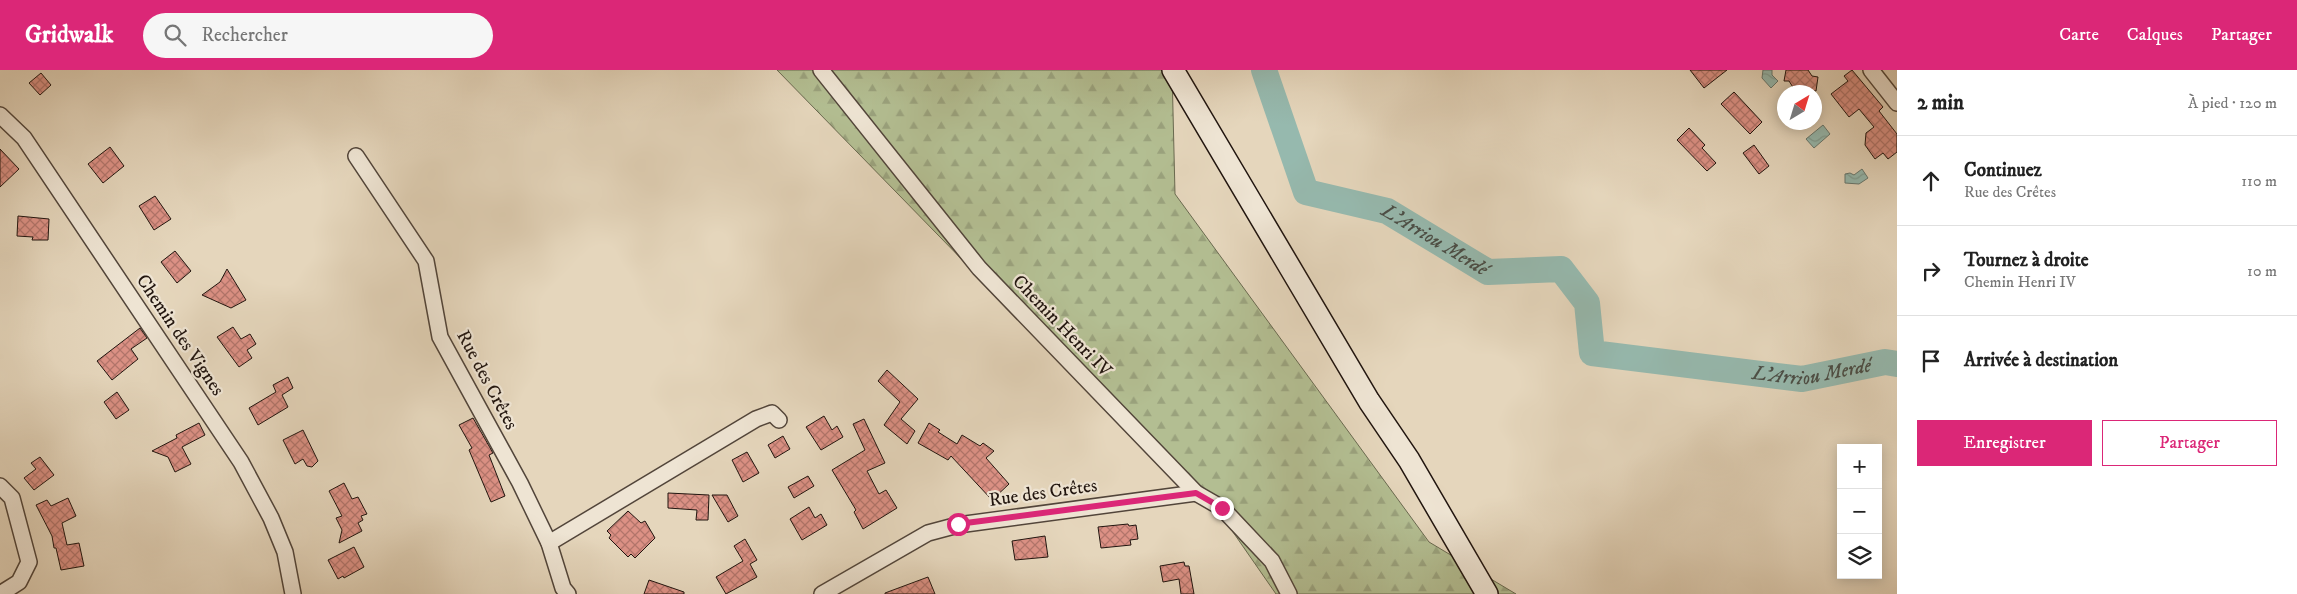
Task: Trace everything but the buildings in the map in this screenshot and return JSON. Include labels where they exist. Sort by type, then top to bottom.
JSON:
[{"type":"main road","points":[[1173,70],[1369,401],[1409,460],[1487,594]]},
{"type":"main road","points":[[1369,401],[1400,469],[1474,594]]},
{"type":"street","name":"Chemin Henri IV","points":[[821,70],[978,268],[1196,493],[1222,508],[1272,561],[1289,594]]},
{"type":"street","points":[[1871,70],[1897,103]]},
{"type":"street","name":"Chemin des Vignes","points":[[0,115],[24,138],[242,462],[271,518],[285,552],[293,594]]},
{"type":"street","name":"Rue des Crêtes","points":[[356,156],[426,261],[440,337],[520,483],[549,544],[563,588],[568,594]]},
{"type":"street","points":[[549,544],[756,419],[772,413],[779,420]]},
{"type":"street","points":[[0,486],[12,498],[29,562],[19,582],[0,594]]},
{"type":"street","name":"Rue des Crêtes","points":[[822,594],[928,533],[958,524],[1196,493]]},
{"type":"green space","points":[[777,70],[1172,70],[1175,194],[1429,542],[1516,594],[1276,594],[1226,522],[1180,483]]},
{"type":"water","points":[[1763,70],[1772,70],[1772,75],[1778,81],[1771,88],[1762,78]]},
{"type":"water","points":[[1822,126],[1830,134],[1814,148],[1806,139],[1817,130],[1822,130]]},
{"type":"water","points":[[1862,169],[1868,178],[1859,184],[1845,183],[1845,174],[1850,173],[1854,175]]},
{"type":"waterway","name":"L'Arriou Merdé","points":[[1264,70],[1306,192],[1387,211],[1488,272],[1561,269],[1587,303],[1592,353],[1802,379],[1885,362],[1897,364]]},
{"type":"route","points":[[958,524],[1196,493],[1222,508]]}]
